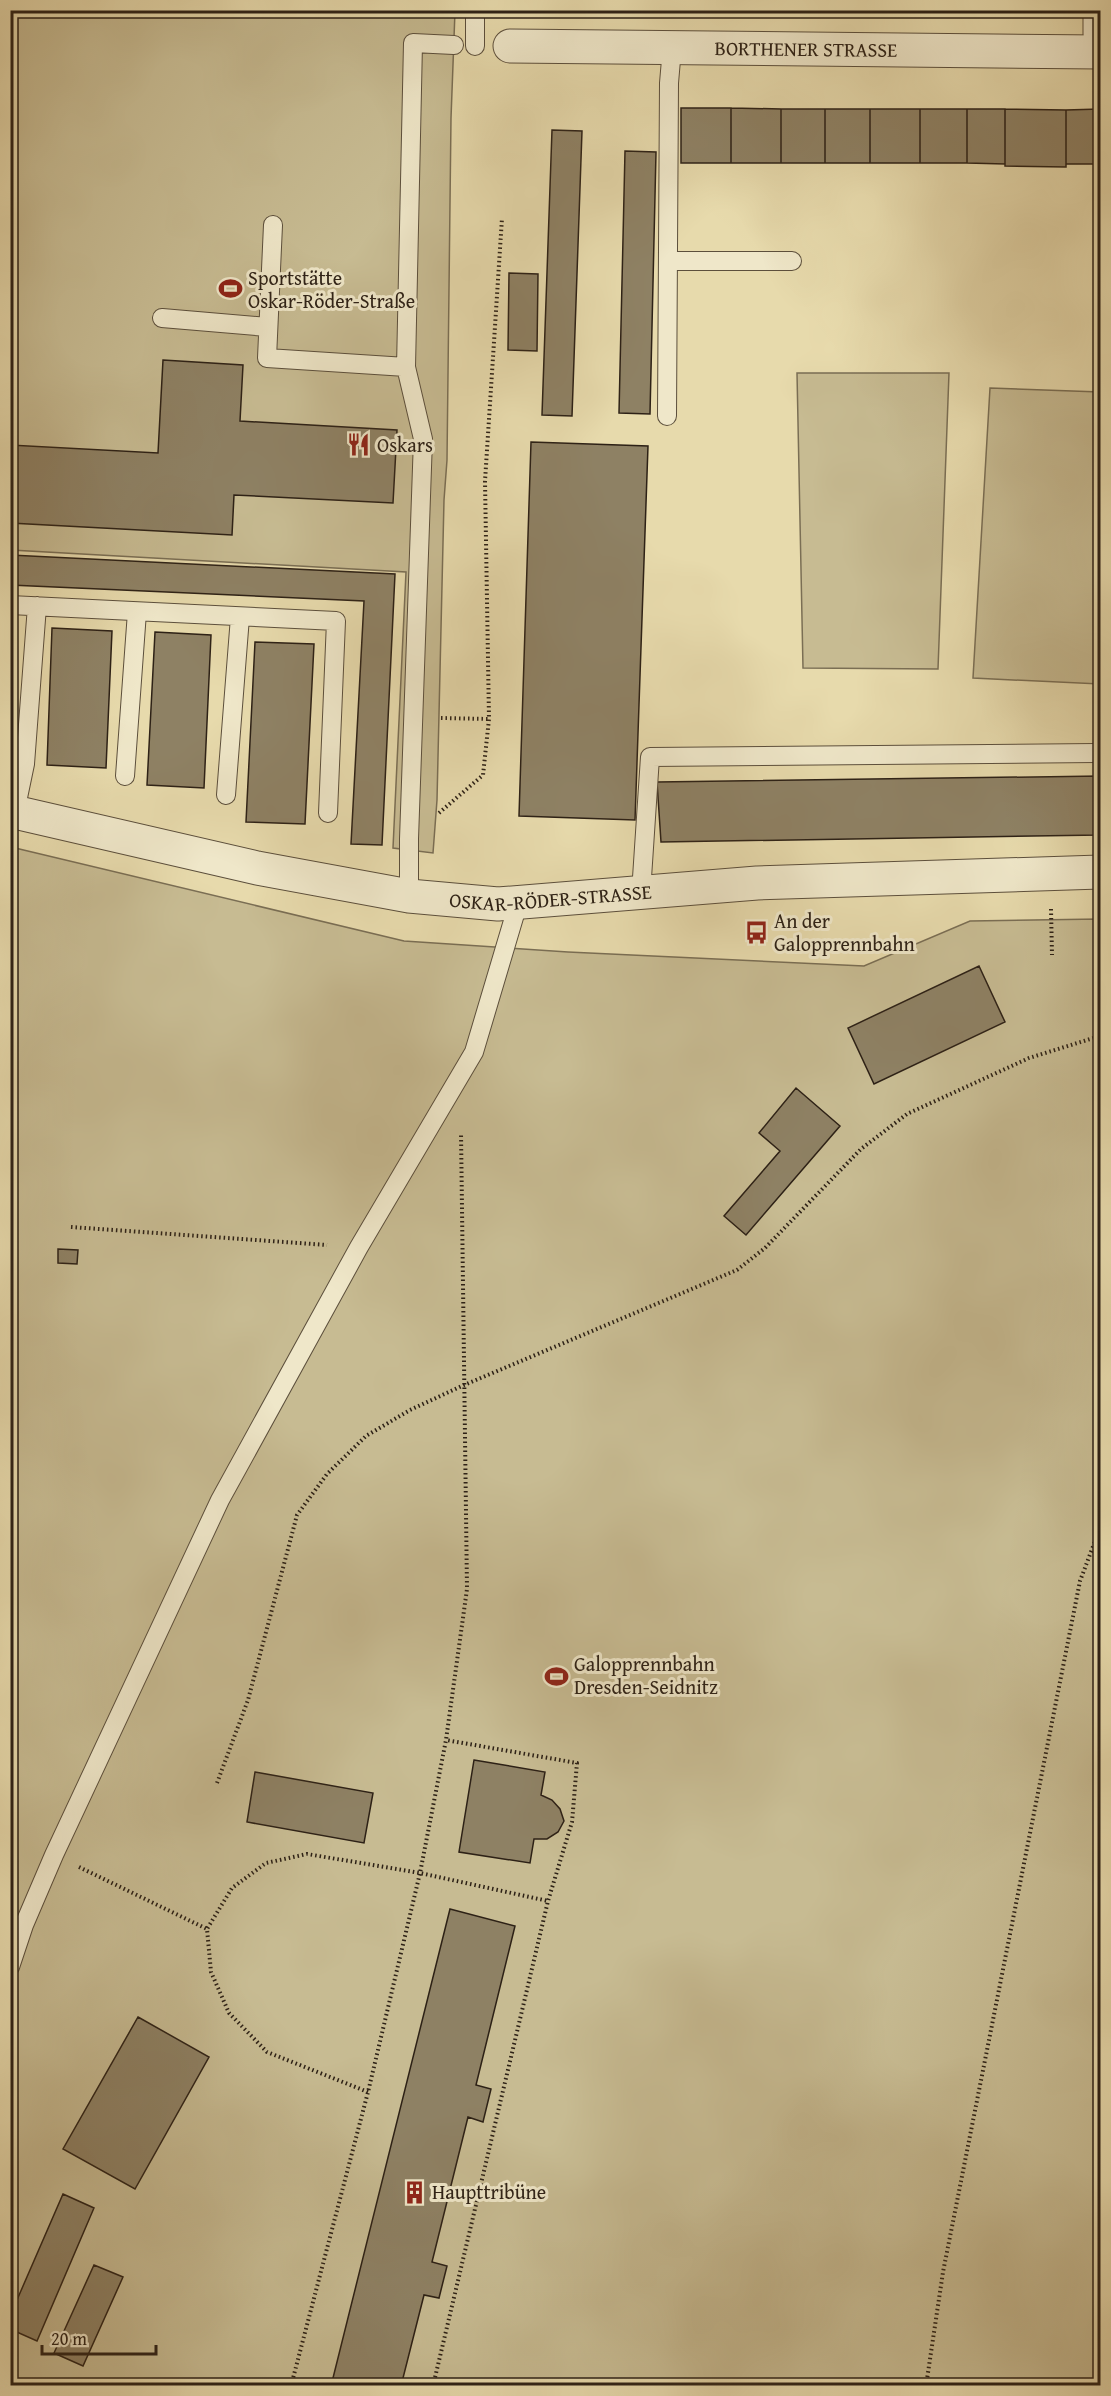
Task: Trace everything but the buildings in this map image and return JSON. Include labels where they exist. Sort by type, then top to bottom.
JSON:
[{"type":"street","points":[[1100,10],[1101,34]]},
{"type":"street","name":"BORTHENER STRASSE","points":[[510,46],[1101,52]]},
{"type":"street","name":"OSKAR-RÖDER-STRASSE","points":[[13,811],[257,868],[410,896],[518,904],[757,883],[1101,872]]},
{"type":"lane","points":[[475,45],[476,10]]},
{"type":"lane","points":[[410,896],[409,839],[423,439],[406,367],[413,43],[454,45]]},
{"type":"lane","points":[[667,416],[669,83],[672,48]]},
{"type":"lane","points":[[273,225],[267,358],[406,367]]},
{"type":"lane","points":[[668,261],[792,261]]},
{"type":"lane","points":[[162,318],[267,327]]},
{"type":"lane","points":[[10,605],[336,621],[328,813]]},
{"type":"lane","points":[[13,811],[25,764],[37,606]]},
{"type":"lane","points":[[125,776],[137,612]]},
{"type":"lane","points":[[226,795],[240,617]]},
{"type":"lane","points":[[641,893],[650,757],[1096,753]]},
{"type":"lane","points":[[10,1967],[24,1925],[54,1855],[220,1500],[359,1247],[474,1052],[518,904]]},
{"type":"path","points":[[409,839],[483,775],[489,719],[485,481],[502,218]]},
{"type":"path","points":[[414,717],[489,719]]},
{"type":"path","points":[[1052,920],[1052,955]]},
{"type":"path","points":[[217,1783],[248,1700],[297,1515],[327,1474],[366,1436],[410,1410],[464,1385],[737,1270],[765,1248],[861,1149],[907,1114],[1029,1058],[1101,1036]]},
{"type":"path","points":[[291,2385],[368,2092],[420,1873],[446,1740],[467,1588],[460,1141],[462,1130]]},
{"type":"path","points":[[71,1227],[359,1247]]},
{"type":"path","points":[[926,2385],[943,2272],[1078,1593],[1101,1528]]},
{"type":"path","points":[[433,2385],[548,1901],[572,1822],[578,1763],[446,1740]]},
{"type":"path","points":[[368,2092],[267,2052],[229,2013],[211,1972],[207,1929],[232,1888],[266,1863],[307,1854],[420,1873],[548,1901]]},
{"type":"path","points":[[54,1855],[207,1929]]},
{"type":"shaded area","name":"Sportstätte Oskar-Röder-Straße","points":[[10,11],[455,11],[451,118],[447,460],[444,500],[437,800],[433,853],[393,848],[406,572],[11,550]]},
{"type":"shaded area","points":[[797,373],[949,373],[938,669],[803,668]]},
{"type":"shaded area","points":[[990,388],[1100,392],[1100,684],[973,678]]},
{"type":"shaded area","name":"Galopprennbahn Dresden-Seidnitz","points":[[11,847],[404,941],[568,952],[864,966],[970,921],[1100,919],[1100,2385],[11,2386]]},
{"type":"place","name":"Sportstätte Oskar-Röder-Straße","points":[[230,289]]},
{"type":"place","name":"Oskars","points":[[359,445]]},
{"type":"place","name":"An der Galopprennbahn","points":[[756,932]]},
{"type":"place","name":"Galopprennbahn Dresden-Seidnitz","points":[[556,1676]]},
{"type":"place","name":"Haupttribüne","points":[[414,2192]]}]
